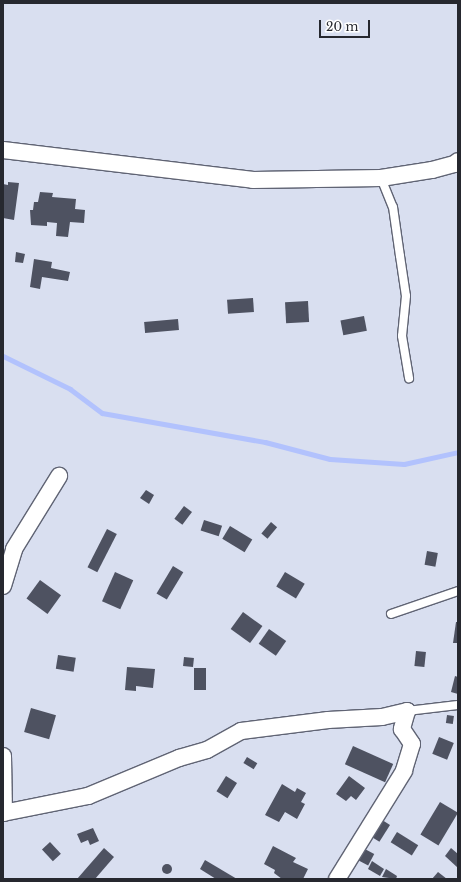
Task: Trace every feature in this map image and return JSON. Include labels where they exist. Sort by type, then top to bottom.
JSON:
[{"type":"street","points":[[3,150],[253,180],[381,178],[432,170],[455,164],[458,161]]},
{"type":"street","points":[[3,586],[14,549],[59,476]]},
{"type":"street","points":[[3,756],[4,813],[88,796],[179,758],[207,750],[241,731],[328,720],[382,717],[407,711],[402,729],[412,744],[404,771],[337,879]]},
{"type":"lane","points":[[381,178],[393,207],[406,296],[402,336],[409,378]]},
{"type":"lane","points":[[391,614],[458,591]]},
{"type":"lane","points":[[407,711],[458,705]]},
{"type":"building","points":[[8,182],[19,183],[14,220],[3,218],[3,184],[8,185]]},
{"type":"building","points":[[40,192],[53,193],[52,197],[76,199],[75,209],[85,210],[84,223],[70,222],[68,237],[56,236],[57,223],[47,222],[47,226],[31,225],[30,210],[33,210],[34,202],[38,202]]},
{"type":"building","points":[[16,252],[25,254],[23,263],[15,262]]},
{"type":"building","points":[[34,259],[52,262],[51,268],[70,272],[68,281],[42,277],[40,289],[30,287]]},
{"type":"building","points":[[253,298],[254,312],[228,314],[227,300]]},
{"type":"building","points":[[308,301],[309,322],[286,323],[285,302]]},
{"type":"building","points":[[364,316],[367,331],[343,335],[340,321]]},
{"type":"building","points":[[178,319],[179,330],[145,333],[144,322]]},
{"type":"building","points":[[146,490],[154,495],[149,504],[140,498]]},
{"type":"building","points":[[184,506],[192,512],[182,525],[174,519]]},
{"type":"building","points":[[204,520],[222,526],[219,536],[201,530]]},
{"type":"building","points":[[271,522],[277,527],[267,539],[261,533]]},
{"type":"building","points":[[230,526],[252,539],[245,552],[222,539]]},
{"type":"building","points":[[107,529],[117,534],[97,572],[87,567]]},
{"type":"building","points":[[427,551],[438,553],[435,567],[425,565]]},
{"type":"building","points":[[173,566],[183,572],[167,600],[157,593]]},
{"type":"building","points":[[115,572],[133,580],[120,609],[102,601]]},
{"type":"building","points":[[285,572],[305,584],[296,598],[276,587]]},
{"type":"building","points":[[40,580],[61,595],[48,614],[26,599]]},
{"type":"building","points":[[243,612],[262,626],[250,643],[231,629]]},
{"type":"building","points":[[456,622],[458,622],[458,643],[453,643]]},
{"type":"building","points":[[269,629],[286,641],[276,656],[259,644]]},
{"type":"building","points":[[416,651],[426,652],[424,667],[414,666]]},
{"type":"building","points":[[58,655],[76,658],[74,672],[56,669]]},
{"type":"building","points":[[184,657],[194,658],[193,667],[183,666]]},
{"type":"building","points":[[127,667],[155,669],[153,688],[136,686],[136,691],[125,690]]},
{"type":"building","points":[[194,668],[206,668],[206,690],[194,690]]},
{"type":"building","points":[[455,676],[458,677],[458,694],[451,692]]},
{"type":"building","points":[[31,708],[56,715],[49,739],[24,732]]},
{"type":"building","points":[[447,715],[454,716],[453,724],[446,723]]},
{"type":"building","points":[[439,737],[454,743],[447,760],[432,754]]},
{"type":"building","points":[[353,746],[393,764],[385,782],[345,764]]},
{"type":"building","points":[[247,757],[257,763],[254,769],[243,763]]},
{"type":"building","points":[[226,776],[237,783],[227,798],[216,791]]},
{"type":"building","points":[[349,776],[365,788],[356,800],[351,796],[346,801],[336,794]]},
{"type":"building","points":[[282,784],[295,792],[297,788],[306,793],[301,802],[305,804],[297,819],[285,812],[279,822],[265,815]]},
{"type":"building","points":[[440,802],[458,813],[438,845],[420,835]]},
{"type":"building","points":[[379,818],[390,825],[379,842],[368,835]]},
{"type":"building","points":[[93,828],[99,841],[90,845],[88,840],[81,843],[77,834]]},
{"type":"building","points":[[397,832],[418,845],[412,855],[391,842]]},
{"type":"building","points":[[50,842],[61,854],[53,861],[42,850]]},
{"type":"building","points":[[273,846],[296,858],[293,862],[308,869],[303,879],[282,879],[274,873],[275,870],[264,864]]},
{"type":"building","points":[[361,847],[374,854],[368,866],[355,858]]},
{"type":"building","points":[[104,848],[114,857],[95,879],[77,879]]},
{"type":"building","points":[[451,848],[458,854],[458,868],[445,856]]},
{"type":"building","points":[[205,860],[237,879],[216,879],[200,869]]},
{"type":"building","points":[[372,861],[384,869],[380,876],[368,869]]},
{"type":"building","points":[[165,864],[169,864],[171,865],[171,873],[165,874],[162,871],[162,867]]},
{"type":"building","points":[[386,869],[397,876],[396,879],[382,877]]},
{"type":"building","points":[[438,872],[447,879],[432,879]]},
{"type":"waterway","points":[[3,356],[70,389],[102,413],[265,442],[330,459],[404,464],[458,452]]}]
